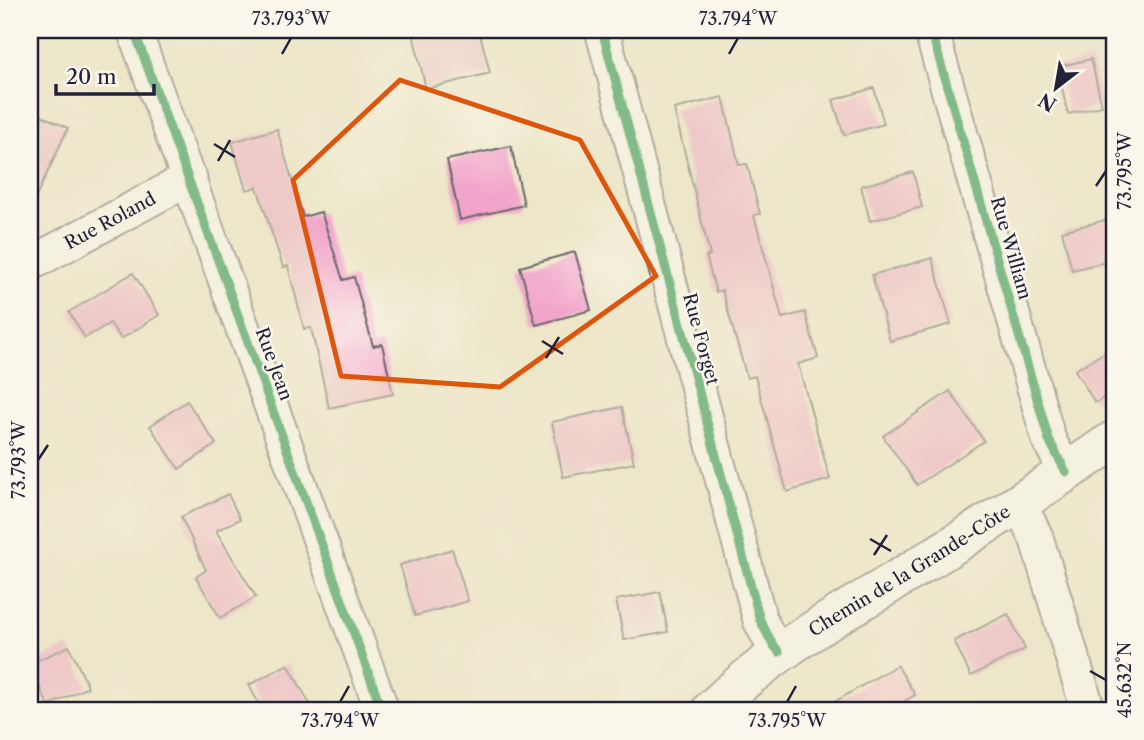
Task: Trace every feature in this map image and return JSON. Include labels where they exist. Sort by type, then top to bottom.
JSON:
[{"type":"main road","name":"Chemin de la Grande-Côte","points":[[711,710],[779,652],[823,622],[1019,503],[1114,440]]},
{"type":"street","name":"Rue Jean","points":[[134,30],[382,710]]},
{"type":"street","name":"Rue Forget","points":[[601,30],[760,620],[779,652]]},
{"type":"street","name":"Rue William","points":[[932,30],[1049,440],[1066,472]]},
{"type":"street","name":"Rue Roland","points":[[30,264],[190,178]]},
{"type":"street","points":[[1019,503],[1036,537],[1088,710]]},
{"type":"highlighted area","points":[[400,80],[580,140],[656,276],[500,387],[341,376],[293,180]]},
{"type":"building","points":[[412,30],[479,30],[490,73],[426,89]]},
{"type":"building","points":[[1091,59],[1102,106],[1068,114],[1057,67]]},
{"type":"building","points":[[874,88],[884,124],[844,135],[833,100]]},
{"type":"building","points":[[723,97],[739,165],[747,164],[760,214],[754,215],[782,318],[805,312],[818,358],[798,364],[830,479],[787,492],[755,376],[747,378],[722,290],[716,292],[706,256],[710,255],[674,109]]},
{"type":"building","points":[[30,110],[68,128],[30,210]]},
{"type":"building","points":[[277,129],[303,217],[321,212],[343,280],[354,277],[373,346],[382,344],[393,394],[329,408],[311,328],[304,329],[288,266],[283,267],[257,187],[246,190],[232,142]]},
{"type":"building","points":[[511,146],[524,205],[460,220],[447,160]]},
{"type":"building","points":[[913,172],[922,207],[870,221],[861,186]]},
{"type":"building","points":[[1114,218],[1114,260],[1072,270],[1062,231]]},
{"type":"building","points":[[575,252],[591,310],[536,325],[520,267]]},
{"type":"building","points":[[932,258],[951,324],[890,341],[872,275]]},
{"type":"building","points":[[133,273],[159,315],[121,339],[110,323],[85,338],[69,312]]},
{"type":"building","points":[[1105,352],[1114,367],[1114,392],[1095,403],[1075,370]]},
{"type":"building","points":[[950,391],[984,441],[917,485],[883,436]]},
{"type":"building","points":[[187,401],[216,444],[179,469],[150,426]]},
{"type":"building","points":[[622,407],[634,463],[563,477],[552,422]]},
{"type":"building","points":[[228,494],[240,519],[216,531],[256,597],[220,618],[196,577],[206,570],[181,517]]},
{"type":"building","points":[[452,549],[468,601],[415,616],[400,565]]},
{"type":"building","points":[[660,592],[668,632],[624,640],[616,600]]},
{"type":"building","points":[[1008,614],[1025,649],[971,676],[954,641]]},
{"type":"building","points":[[69,646],[88,687],[48,706],[30,664]]},
{"type":"building","points":[[288,664],[313,710],[262,710],[249,685]]},
{"type":"building","points":[[897,665],[915,695],[889,710],[821,710]]},
{"type":"cycle path","points":[[134,30],[382,710]]},
{"type":"cycle path","points":[[602,30],[760,620],[779,652]]},
{"type":"cycle path","points":[[931,30],[1049,440],[1066,472]]}]
